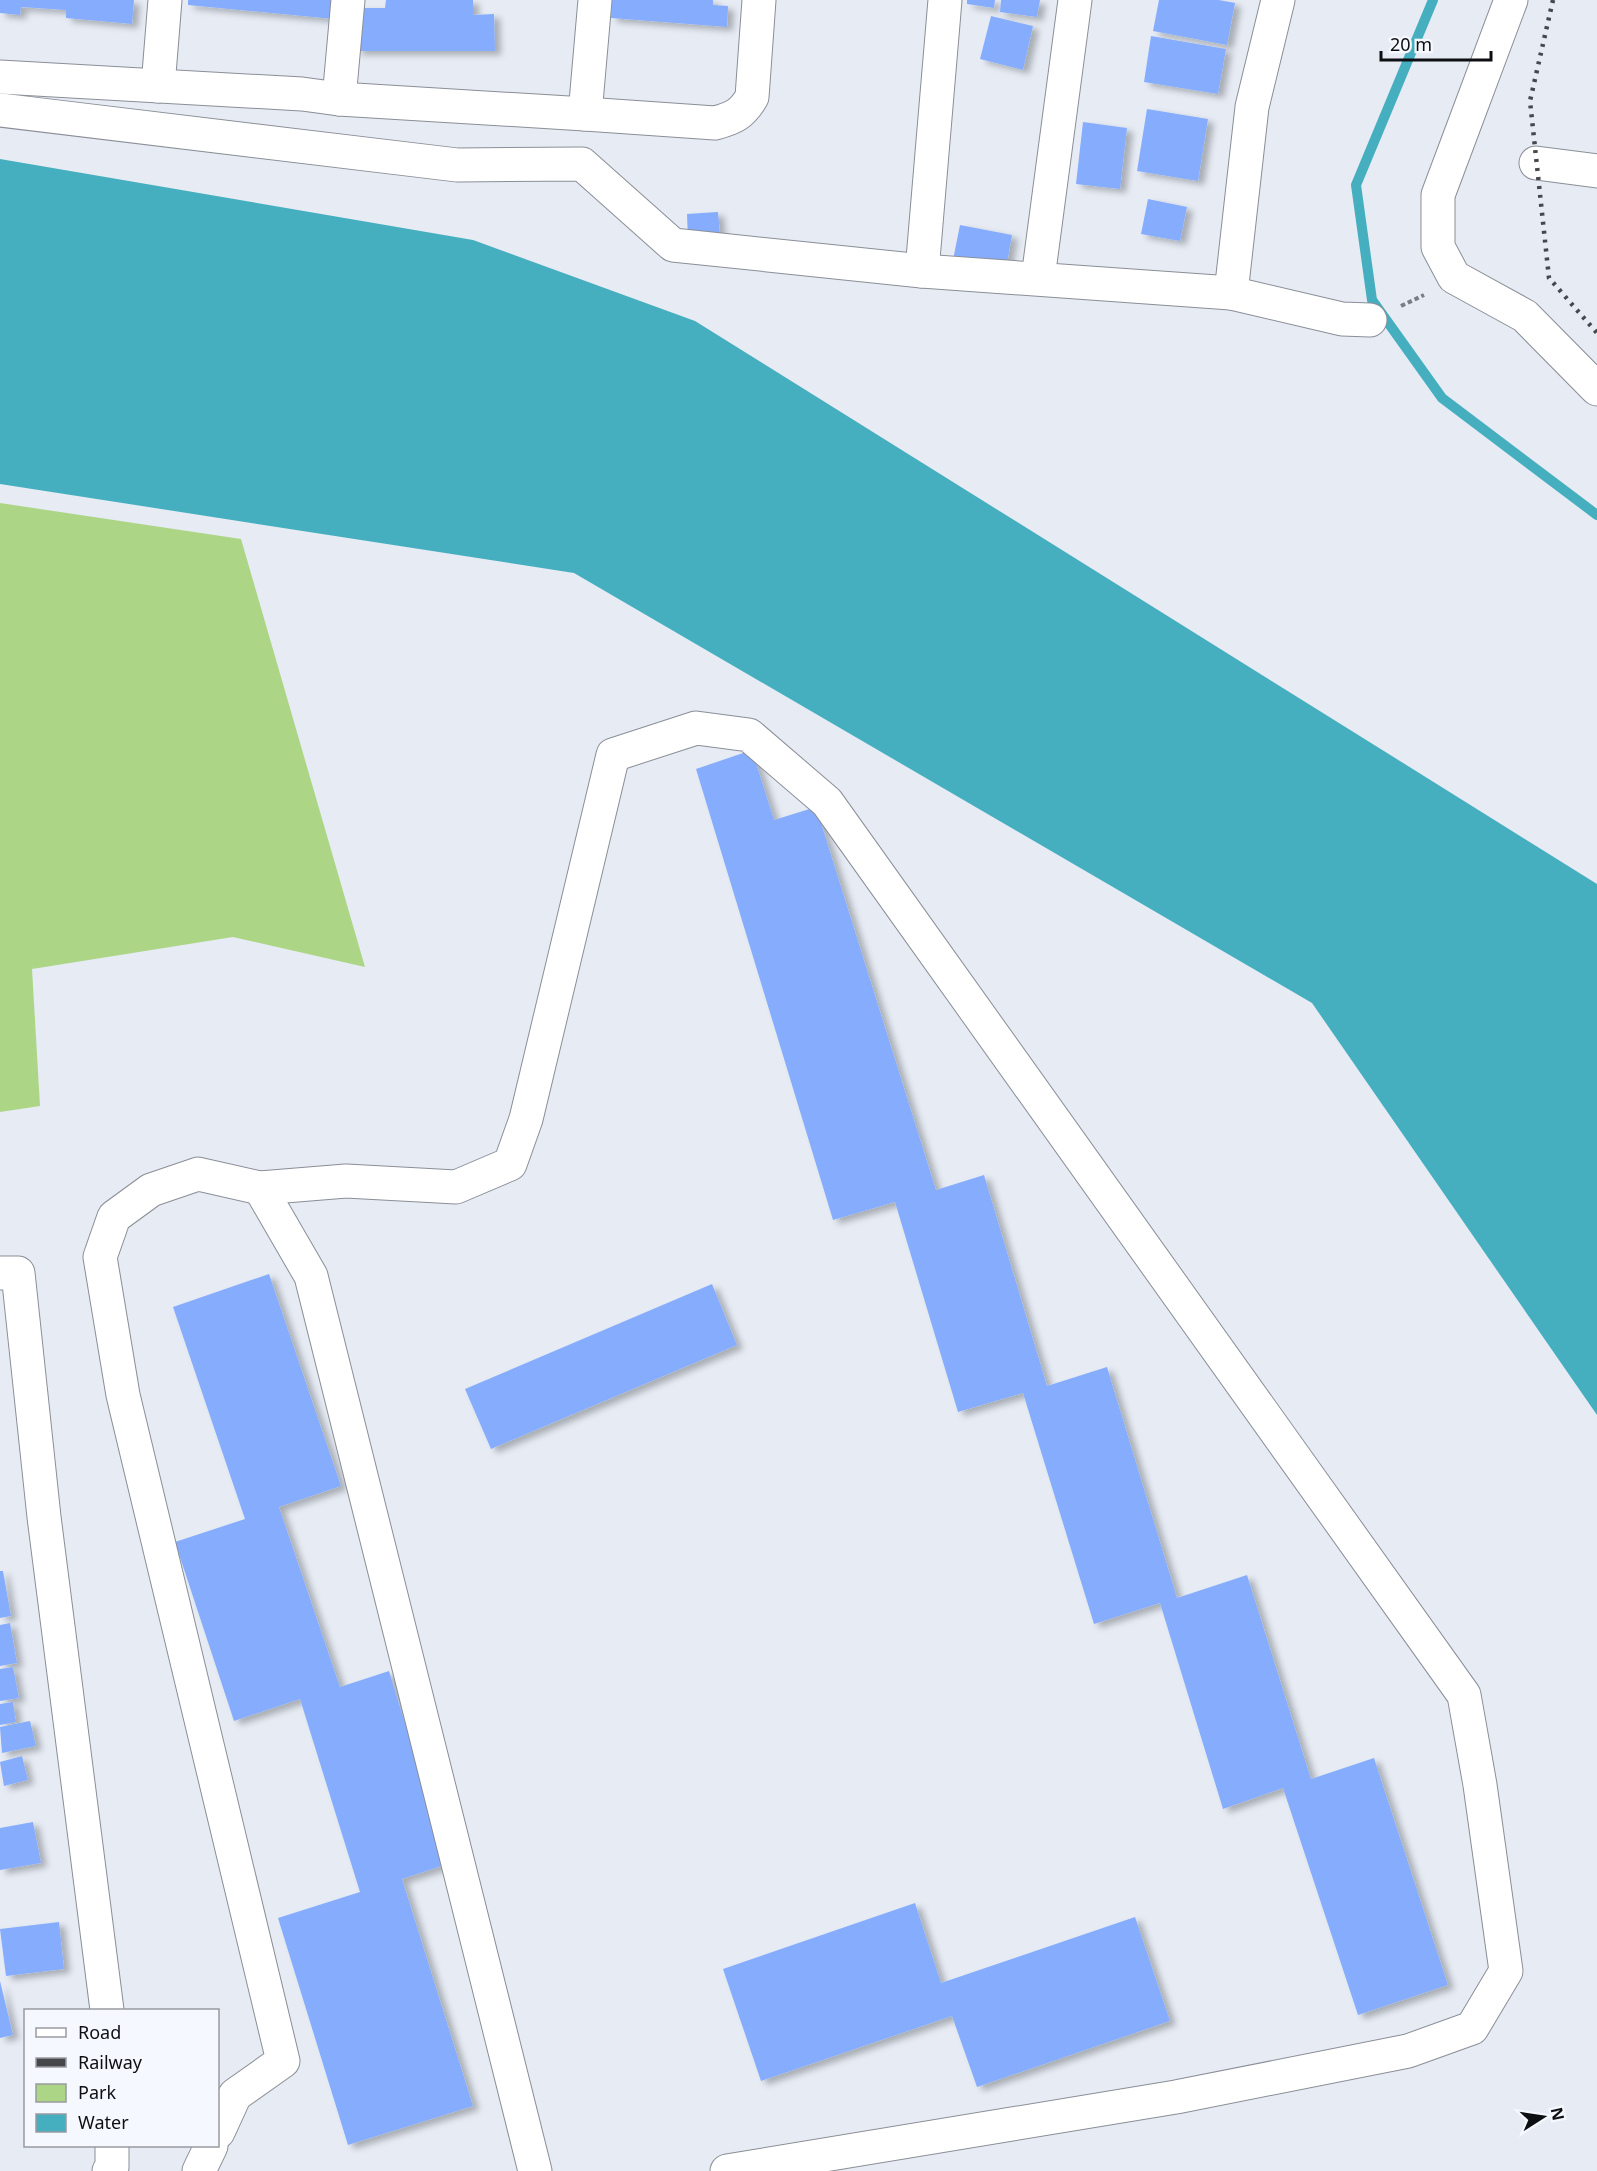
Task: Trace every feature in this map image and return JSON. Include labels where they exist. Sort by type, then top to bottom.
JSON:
[{"type":"street","points":[[158,86],[165,0]]},
{"type":"street","points":[[339,99],[348,0]]},
{"type":"street","points":[[585,114],[595,0]]},
{"type":"street","points":[[0,77],[302,94],[339,99],[715,123],[728,120],[744,110],[752,97],[759,0]]},
{"type":"street","points":[[922,271],[945,0]]},
{"type":"street","points":[[1038,278],[1075,0]]},
{"type":"street","points":[[1231,293],[1252,107],[1278,0]]},
{"type":"street","points":[[1511,0],[1438,195],[1438,247],[1446,283],[1524,316],[1597,389]]},
{"type":"street","points":[[0,110],[457,165],[582,164],[673,245],[922,271],[1231,293],[1342,319],[1370,320]]},
{"type":"street","points":[[1536,163],[1597,171]]},
{"type":"street","points":[[219,2130],[236,2095],[283,2061],[123,1395],[100,1257],[114,1217],[151,1190],[198,1174],[261,1188],[346,1181],[456,1187],[510,1164],[526,1119],[613,755],[696,728],[750,735],[827,802],[1464,1695],[1480,1785],[1506,1971],[1472,2028],[1408,2051],[1176,2097],[727,2171]]},
{"type":"street","points":[[261,1188],[311,1276],[535,2171]]},
{"type":"street","points":[[0,1272],[18,1273],[44,1517],[107,2009]]},
{"type":"street","points":[[109,2171],[112,2168],[112,2147]]},
{"type":"street","points":[[199,2171],[210,2147]]},
{"type":"green space","points":[[0,503],[241,539],[365,967],[233,937],[32,969],[40,1106],[0,1112]]},
{"type":"water","points":[[0,159],[473,240],[695,321],[1597,884],[1597,1415],[1312,1003],[574,573],[0,484]]},
{"type":"building","points":[[0,0],[134,0],[132,24],[66,18],[66,10],[21,7],[20,15],[0,13]]},
{"type":"building","points":[[188,0],[335,0],[334,19],[188,5]]},
{"type":"building","points":[[386,0],[473,0],[473,15],[494,14],[495,51],[356,51],[356,8],[385,8]]},
{"type":"building","points":[[612,0],[713,0],[713,5],[728,6],[727,27],[611,18]]},
{"type":"building","points":[[967,0],[995,0],[994,8],[967,4]]},
{"type":"building","points":[[1001,0],[1040,0],[1037,17],[1000,12]]},
{"type":"building","points":[[1159,0],[1219,0],[1235,3],[1227,45],[1153,31]]},
{"type":"building","points":[[991,16],[1033,26],[1023,70],[980,59]]},
{"type":"building","points":[[1151,36],[1226,49],[1218,94],[1144,82]]},
{"type":"building","points":[[1147,109],[1208,119],[1198,181],[1137,171]]},
{"type":"building","points":[[1083,122],[1127,128],[1120,189],[1076,184]]},
{"type":"building","points":[[1148,199],[1187,207],[1180,241],[1141,234]]},
{"type":"building","points":[[718,212],[720,236],[688,239],[687,214]]},
{"type":"building","points":[[960,225],[1012,235],[1006,269],[953,260]]},
{"type":"building","points":[[752,750],[774,820],[816,807],[936,1190],[984,1175],[1047,1386],[1107,1367],[1177,1598],[1247,1575],[1311,1779],[1374,1758],[1448,1985],[1358,2015],[1283,1788],[1223,1809],[1160,1603],[1094,1624],[1023,1393],[958,1412],[895,1202],[833,1220],[696,769]]},
{"type":"building","points":[[269,1274],[341,1486],[279,1507],[340,1687],[389,1671],[448,1864],[402,1879],[473,2106],[348,2145],[278,1918],[360,1892],[300,1699],[234,1721],[175,1542],[245,1519],[173,1307]]},
{"type":"building","points":[[712,1284],[737,1345],[491,1449],[465,1389]]},
{"type":"building","points":[[0,1571],[3,1571],[11,1616],[0,1618]]},
{"type":"building","points":[[10,1623],[17,1663],[0,1666],[0,1625]]},
{"type":"building","points":[[13,1667],[19,1698],[0,1701],[0,1669]]},
{"type":"building","points":[[13,1702],[16,1722],[0,1725],[0,1704]]},
{"type":"building","points":[[30,1721],[36,1746],[2,1753],[0,1727]]},
{"type":"building","points":[[22,1756],[28,1780],[4,1786],[0,1762]]},
{"type":"building","points":[[33,1822],[41,1863],[0,1870],[0,1828]]},
{"type":"building","points":[[915,1903],[941,1983],[1135,1917],[1170,2021],[977,2087],[952,2016],[761,2081],[723,1969]]},
{"type":"building","points":[[59,1922],[64,1969],[6,1976],[0,1929]]},
{"type":"building","points":[[0,1981],[13,2035],[0,2038]]},
{"type":"waterway","points":[[1433,0],[1356,185],[1372,300],[1442,398],[1597,515]]},
{"type":"railway","points":[[1553,0],[1530,101],[1549,278],[1597,333]]}]
